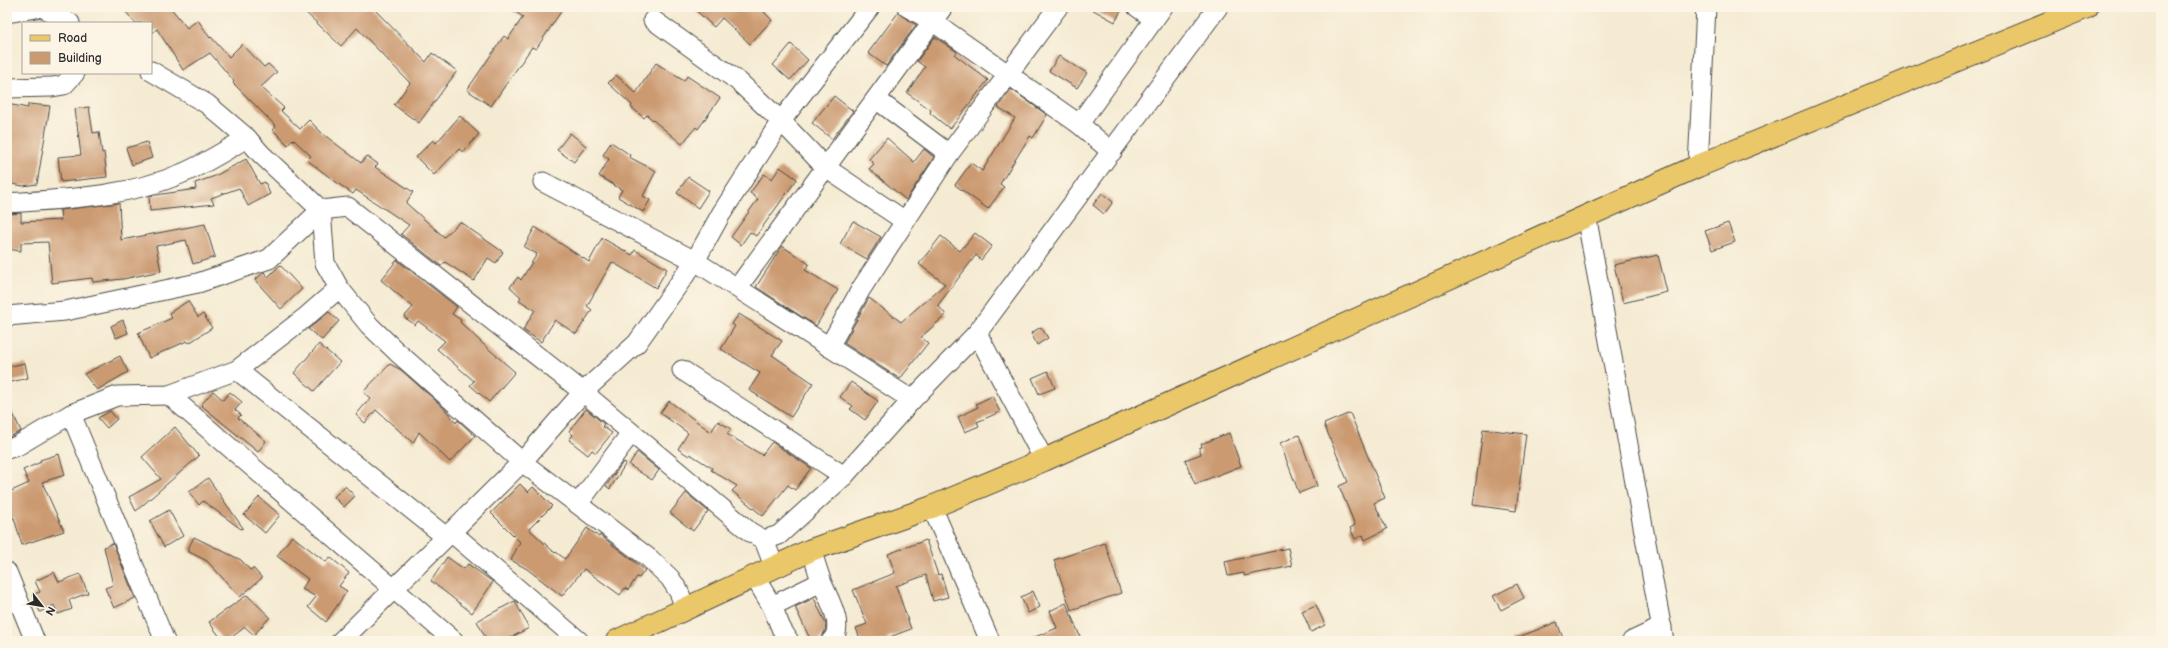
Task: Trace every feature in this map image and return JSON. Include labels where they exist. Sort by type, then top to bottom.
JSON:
[{"type":"main road","points":[[629,639],[774,566],[811,550],[932,507],[1044,460],[1586,215],[1698,166],[2087,7]]},
{"type":"street","points":[[7,13],[43,7],[68,22]]},
{"type":"street","points":[[341,641],[522,462],[583,392],[637,343],[695,261],[721,214],[781,121],[870,7]]},
{"type":"street","points":[[907,7],[938,14],[1009,75],[1080,124],[1112,152]]},
{"type":"street","points":[[828,347],[861,289],[949,154],[1058,7]]},
{"type":"street","points":[[1080,124],[1158,13],[1137,7]]},
{"type":"street","points":[[764,540],[779,535],[844,476],[912,400],[977,333],[1218,7]]},
{"type":"street","points":[[1698,166],[1706,7]]},
{"type":"street","points":[[738,287],[938,14]]},
{"type":"street","points":[[653,20],[738,81],[781,121],[826,168],[905,221]]},
{"type":"street","points":[[152,72],[207,104],[247,138],[261,154],[321,210],[325,263],[339,288],[369,325],[397,352],[522,462],[650,559],[670,578],[679,592],[686,610]]},
{"type":"street","points":[[7,88],[64,85],[74,74]]},
{"type":"street","points":[[876,99],[949,154]]},
{"type":"street","points":[[7,203],[91,197],[138,188],[184,173],[247,138]]},
{"type":"street","points":[[543,182],[695,261],[738,287],[828,347],[912,400]]},
{"type":"street","points":[[7,316],[64,311],[198,282],[269,259],[321,210],[348,207],[583,392],[750,532],[764,540],[774,566]]},
{"type":"street","points":[[1586,215],[1663,634],[1632,641]]},
{"type":"street","points":[[7,449],[71,414],[117,396],[169,395],[237,370],[307,316],[339,288]]},
{"type":"street","points":[[977,333],[1044,460]]},
{"type":"street","points":[[237,370],[449,535],[579,641]]},
{"type":"street","points":[[682,370],[844,476]]},
{"type":"street","points":[[169,395],[393,590],[454,641]]},
{"type":"street","points":[[71,414],[165,641]]},
{"type":"street","points":[[578,504],[631,433]]},
{"type":"street","points":[[932,507],[990,641]]},
{"type":"street","points":[[811,550],[821,582],[834,614],[837,629],[834,638],[831,641]]},
{"type":"street","points":[[8,574],[35,641]]},
{"type":"street","points":[[754,576],[772,606],[781,628],[789,641]]},
{"type":"street","points":[[772,606],[821,582]]},
{"type":"building","points":[[122,7],[170,7],[187,28],[198,20],[210,38],[211,37],[229,57],[242,44],[264,67],[268,64],[277,72],[261,87],[284,108],[281,111],[300,129],[309,120],[323,134],[361,163],[367,156],[378,164],[375,167],[413,192],[406,203],[444,237],[460,222],[503,252],[496,263],[488,258],[474,281],[445,262],[441,266],[401,234],[409,225],[356,190],[353,194],[336,182],[307,160],[311,156],[293,139],[288,145],[273,130],[276,126],[233,83],[234,81],[210,53],[183,70],[157,29],[152,33],[152,22],[134,22]]},
{"type":"building","points":[[300,7],[372,7],[426,62],[432,53],[457,71],[419,123],[394,105],[410,83],[357,28],[341,46]]},
{"type":"building","points":[[508,7],[564,7],[536,49],[532,47],[491,106],[467,90],[504,36],[508,39],[523,17]]},
{"type":"building","points":[[692,7],[759,7],[772,20],[750,44],[722,18],[714,27]]},
{"type":"building","points":[[1088,7],[1123,7],[1115,22]]},
{"type":"building","points":[[898,13],[916,25],[886,66],[868,53]]},
{"type":"building","points":[[935,37],[957,52],[955,55],[988,80],[950,129],[930,113],[931,110],[907,93],[925,67],[917,61]]},
{"type":"building","points":[[791,44],[808,60],[790,80],[773,65]]},
{"type":"building","points":[[1059,56],[1087,73],[1077,88],[1049,71]]},
{"type":"building","points":[[656,63],[684,81],[687,76],[720,98],[698,129],[696,127],[682,144],[647,115],[644,118],[608,83],[616,75],[636,93]]},
{"type":"building","points":[[1011,89],[1047,115],[1033,138],[1030,136],[1000,184],[1004,187],[988,209],[955,185],[971,163],[982,171],[1015,118],[998,107]]},
{"type":"building","points":[[834,96],[853,111],[832,139],[812,123]]},
{"type":"building","points":[[7,104],[28,108],[28,104],[50,106],[37,184],[23,186],[7,183],[11,147],[7,146]]},
{"type":"building","points":[[89,107],[93,133],[99,132],[102,153],[104,152],[107,177],[61,182],[58,157],[81,155],[75,109]]},
{"type":"building","points":[[460,116],[479,134],[463,152],[459,149],[434,175],[416,157],[433,140],[436,143]]},
{"type":"building","points":[[570,133],[586,146],[574,162],[557,150]]},
{"type":"building","points":[[887,138],[914,162],[924,149],[934,157],[906,200],[869,169],[874,164],[869,159]]},
{"type":"building","points":[[147,142],[152,158],[132,165],[126,148]]},
{"type":"building","points":[[611,142],[630,155],[629,157],[656,171],[643,196],[650,200],[643,212],[618,197],[622,190],[599,176],[609,159],[603,155]]},
{"type":"building","points":[[246,159],[260,184],[265,182],[270,194],[248,206],[239,188],[211,198],[214,204],[150,211],[149,196],[196,189],[195,183],[215,176]]},
{"type":"building","points":[[780,167],[797,179],[756,236],[750,232],[741,245],[731,237],[758,199],[750,193],[764,174],[772,179]]},
{"type":"building","points":[[688,177],[709,191],[698,208],[677,193]]},
{"type":"building","points":[[1102,193],[1113,202],[1104,214],[1093,205]]},
{"type":"building","points":[[119,203],[121,240],[205,224],[215,257],[193,264],[186,240],[156,246],[161,271],[123,279],[93,282],[92,278],[52,283],[48,242],[21,243],[21,251],[7,249],[9,214],[21,213],[21,222],[61,220],[60,210]]},
{"type":"building","points":[[853,221],[881,237],[867,259],[840,244]]},
{"type":"building","points":[[1728,223],[1735,242],[1712,250],[1705,231]]},
{"type":"building","points":[[535,227],[589,262],[602,238],[632,255],[635,250],[667,269],[656,288],[612,262],[587,306],[592,310],[576,334],[555,320],[541,342],[523,330],[535,310],[519,300],[521,297],[510,287],[518,277],[521,280],[537,254],[524,247]]},
{"type":"building","points":[[975,233],[992,246],[981,260],[976,255],[938,305],[946,315],[921,337],[928,343],[900,379],[844,343],[869,298],[901,322],[945,284],[919,264],[941,236],[960,251]]},
{"type":"building","points":[[782,246],[809,264],[805,270],[838,290],[816,326],[756,287]]},
{"type":"building","points":[[1658,255],[1667,292],[1623,303],[1614,265]]},
{"type":"building","points":[[397,260],[457,307],[452,314],[461,320],[460,322],[515,372],[489,402],[470,385],[474,381],[437,349],[445,341],[418,321],[415,325],[404,317],[413,307],[381,280]]},
{"type":"building","points":[[280,265],[302,289],[281,309],[255,280],[264,272],[268,277]]},
{"type":"building","points":[[188,301],[198,317],[203,314],[212,328],[189,343],[187,341],[149,358],[138,333],[172,318],[169,313]]},
{"type":"building","points":[[329,312],[339,321],[322,340],[308,329]]},
{"type":"building","points":[[739,314],[782,341],[772,355],[813,383],[791,417],[749,390],[760,373],[721,349],[735,326],[732,324]]},
{"type":"building","points":[[123,320],[128,333],[116,338],[111,326]]},
{"type":"building","points":[[1041,327],[1048,338],[1037,345],[1031,333]]},
{"type":"building","points":[[319,344],[340,362],[314,391],[294,373]]},
{"type":"building","points":[[120,356],[128,372],[97,390],[84,374]]},
{"type":"building","points":[[25,363],[28,378],[7,383],[7,367]]},
{"type":"building","points":[[390,364],[401,370],[444,408],[456,423],[458,420],[475,436],[450,462],[419,432],[413,443],[376,410],[365,423],[356,415],[370,398],[363,392]]},
{"type":"building","points":[[1048,371],[1055,388],[1039,394],[1032,378]]},
{"type":"building","points":[[851,382],[878,401],[865,420],[850,409],[853,406],[840,397]]},
{"type":"building","points":[[213,391],[223,400],[230,392],[242,402],[235,410],[241,415],[238,418],[266,441],[258,452],[201,405]]},
{"type":"building","points":[[992,396],[1000,412],[977,422],[979,426],[965,432],[958,417],[978,407],[976,404]]},
{"type":"building","points":[[7,401],[21,431],[7,438]]},
{"type":"building","points":[[669,401],[711,432],[718,421],[731,429],[727,434],[762,455],[772,442],[811,468],[795,490],[788,485],[763,516],[732,491],[737,486],[711,470],[712,468],[690,454],[689,456],[678,449],[688,433],[660,413]]},
{"type":"building","points":[[586,409],[604,424],[602,426],[612,433],[596,453],[592,450],[588,455],[569,440],[573,435],[569,431]]},
{"type":"building","points":[[110,411],[117,419],[107,428],[98,418]]},
{"type":"building","points":[[1350,413],[1385,498],[1374,503],[1387,529],[1365,540],[1363,535],[1355,539],[1350,528],[1355,525],[1339,486],[1348,482],[1324,424]]},
{"type":"building","points":[[175,427],[199,456],[136,511],[129,497],[161,479],[142,457]]},
{"type":"building","points":[[1483,429],[1526,434],[1516,511],[1473,505]]},
{"type":"building","points":[[1229,433],[1241,466],[1195,484],[1185,460],[1201,454],[1199,448],[1202,447],[1201,444]]},
{"type":"building","points":[[1299,435],[1317,486],[1299,493],[1280,443]]},
{"type":"building","points":[[637,452],[659,470],[652,480],[629,465]]},
{"type":"building","points":[[59,454],[65,475],[42,482],[64,531],[22,545],[14,518],[7,521],[7,493],[29,483],[23,470],[41,462],[40,460]]},
{"type":"building","points":[[623,462],[626,463],[610,489],[606,486]]},
{"type":"building","points":[[208,478],[243,528],[241,529],[203,501],[199,505],[189,492]]},
{"type":"building","points":[[520,484],[528,492],[533,487],[552,506],[529,529],[555,553],[556,552],[565,559],[587,528],[599,537],[600,535],[645,570],[639,578],[637,577],[628,590],[625,588],[620,595],[584,569],[562,596],[527,569],[511,560],[520,542],[491,513]]},
{"type":"building","points":[[345,486],[355,496],[344,507],[334,497]]},
{"type":"building","points":[[686,493],[708,511],[693,531],[670,513]]},
{"type":"building","points":[[259,497],[280,515],[265,533],[244,515]]},
{"type":"building","points":[[169,510],[183,536],[164,547],[150,521]]},
{"type":"building","points":[[292,536],[326,562],[330,557],[349,573],[339,586],[347,591],[326,622],[308,607],[316,597],[302,589],[308,579],[277,556]]},
{"type":"building","points":[[194,537],[241,560],[250,570],[253,568],[262,578],[240,597],[207,561],[189,552],[189,547]]},
{"type":"building","points":[[926,540],[938,575],[941,574],[948,597],[933,601],[926,575],[896,586],[911,629],[887,638],[888,641],[861,641],[856,628],[867,624],[853,590],[895,573],[888,554]]},
{"type":"building","points":[[113,543],[135,598],[114,608],[105,588],[113,585],[104,547]]},
{"type":"building","points":[[1105,543],[1121,593],[1071,610],[1054,560]]},
{"type":"building","points":[[1288,548],[1292,566],[1244,576],[1244,573],[1228,576],[1225,562]]},
{"type":"building","points":[[447,557],[464,569],[468,564],[493,582],[472,613],[431,581]]},
{"type":"building","points":[[54,572],[59,582],[80,574],[88,593],[69,600],[72,609],[58,614],[54,605],[40,612],[32,595],[40,592],[35,581]]},
{"type":"building","points":[[1517,584],[1524,598],[1501,610],[1493,596]]},
{"type":"building","points":[[1033,591],[1040,607],[1028,613],[1021,597]]},
{"type":"building","points":[[247,595],[270,617],[254,635],[245,627],[227,641],[223,641],[209,622]]},
{"type":"building","points":[[814,598],[826,624],[825,631],[819,641],[811,641],[795,607]]},
{"type":"building","points":[[515,601],[529,628],[504,641],[487,641],[477,621]]},
{"type":"building","points":[[1066,603],[1082,641],[1025,641],[1057,628],[1050,611]]},
{"type":"building","points":[[1316,605],[1325,625],[1311,632],[1302,611]]},
{"type":"building","points":[[1557,622],[1564,641],[1511,641],[1511,640]]}]
